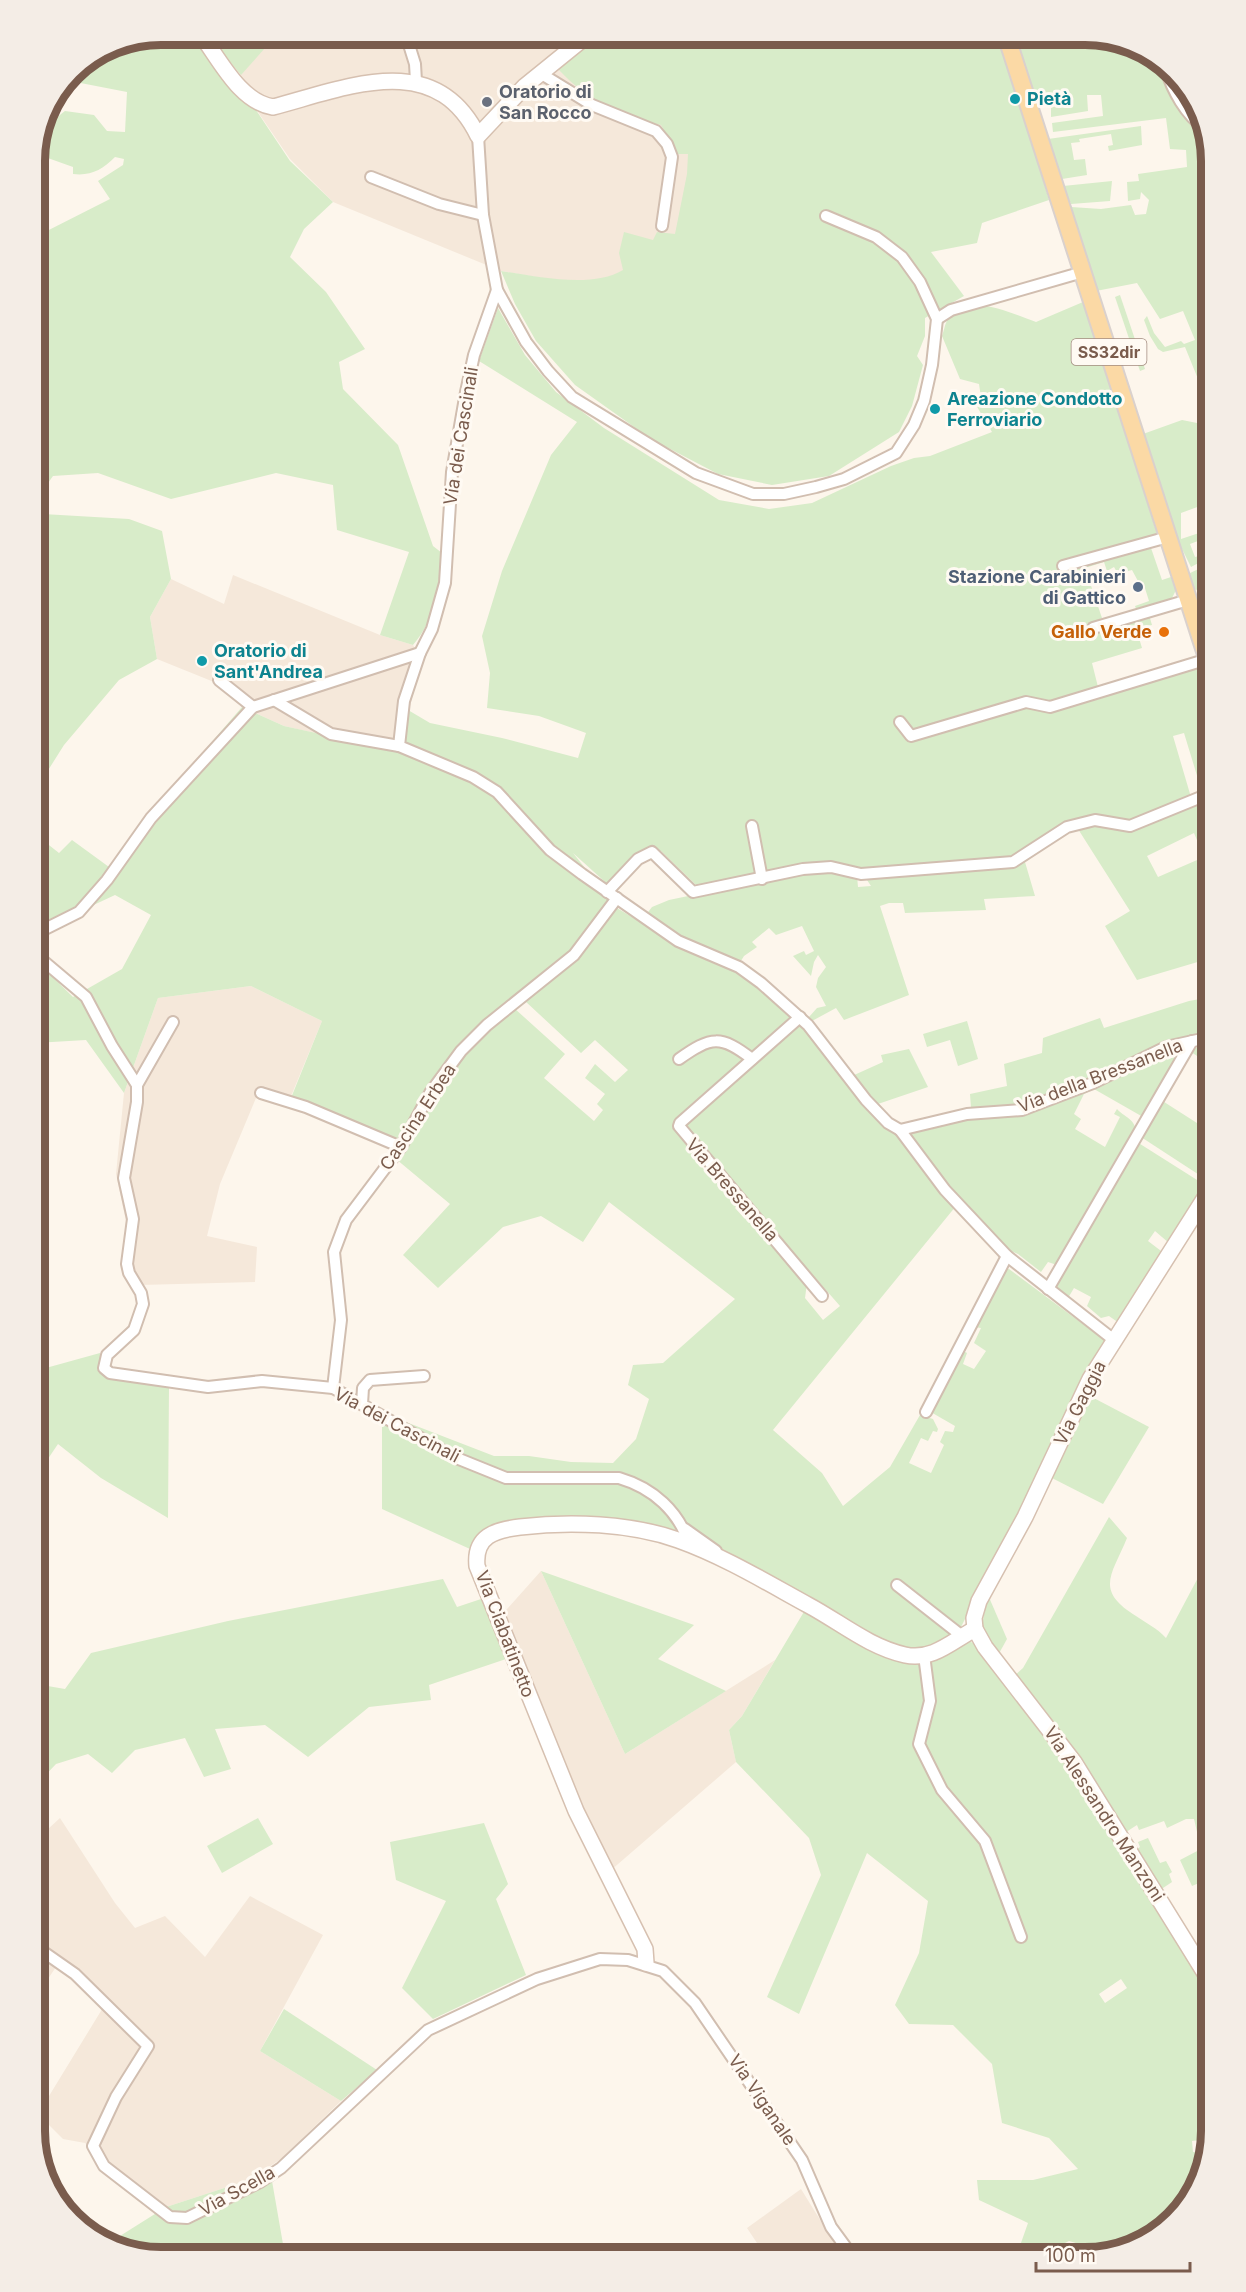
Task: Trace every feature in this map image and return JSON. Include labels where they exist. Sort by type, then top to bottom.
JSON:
[{"type":"main road","name":"SS32dir","points":[[1009,45],[1201,638]]},
{"type":"street","points":[[209,45],[249,99],[261,105],[273,107],[366,82],[416,81],[450,98],[467,115],[478,136],[483,215],[497,290],[526,342],[572,397],[696,473],[738,491],[763,496],[784,494],[844,479],[896,453],[914,424],[924,400],[932,365],[937,319],[920,282],[902,257],[876,237],[826,216]]},
{"type":"street","points":[[409,45],[415,66],[416,81]]},
{"type":"street","points":[[478,136],[540,73],[575,45]]},
{"type":"street","points":[[540,73],[592,105],[656,131],[668,144],[672,157],[662,226]]},
{"type":"street","points":[[1176,88],[1193,117]]},
{"type":"street","points":[[370,177],[439,204],[483,215]]},
{"type":"street","points":[[937,319],[951,310],[1083,272]]},
{"type":"street","name":"Via dei Cascinali","points":[[420,653],[432,629],[445,583],[452,472],[474,355],[497,290]]},
{"type":"street","points":[[1063,566],[1168,537]]},
{"type":"street","points":[[1093,628],[1188,600]]},
{"type":"street","points":[[45,929],[79,912],[107,880],[151,818],[254,707],[420,653]]},
{"type":"street","points":[[399,746],[404,701],[420,653]]},
{"type":"street","points":[[899,717],[911,736],[1026,702],[1050,707],[1201,666]]},
{"type":"street","points":[[219,680],[254,707]]},
{"type":"street","points":[[274,700],[331,734],[399,746],[473,777],[497,792],[550,850],[607,892],[678,941],[739,967],[800,1017],[866,1100],[888,1123],[900,1130],[945,1190],[1007,1256],[1114,1340]]},
{"type":"street","points":[[607,892],[638,860],[652,852],[693,892],[803,869],[831,867],[861,874],[1012,861],[1066,827],[1095,820],[1130,826],[1201,797]]},
{"type":"street","points":[[752,826],[762,879]]},
{"type":"street","name":"Cascina Erbea","points":[[333,1388],[341,1320],[340,1294],[334,1262],[337,1239],[354,1208],[401,1147],[430,1093],[461,1051],[487,1025],[574,955],[617,898]]},
{"type":"street","points":[[45,962],[86,997],[112,1046],[137,1085],[173,1022]]},
{"type":"street","name":"Via Bressanella","points":[[800,1017],[680,1122],[680,1130],[822,1296]]},
{"type":"street","name":"Via della Bressanella","points":[[900,1130],[967,1114],[1022,1110],[1093,1083],[1166,1047],[1201,1039]]},
{"type":"street","points":[[679,1059],[698,1045],[717,1041],[731,1043],[752,1059]]},
{"type":"street","points":[[1048,1289],[1192,1041]]},
{"type":"street","name":"Via dei Cascinali","points":[[137,1085],[137,1102],[124,1178],[133,1219],[127,1264],[129,1273],[141,1293],[143,1304],[134,1329],[107,1355],[104,1368],[110,1373],[208,1387],[262,1381],[333,1388],[454,1457],[506,1478],[619,1478],[636,1483],[665,1502],[685,1529],[751,1575]]},
{"type":"street","points":[[261,1093],[306,1107],[401,1147]]},
{"type":"street","name":"Via Gaggia","points":[[968,1633],[979,1601],[1025,1517],[1090,1379],[1201,1205]]},
{"type":"street","points":[[926,1412],[1007,1256]]},
{"type":"street","points":[[362,1404],[363,1388],[370,1380],[424,1376]]},
{"type":"street","name":"Via Ciabatinetto","points":[[646,1964],[645,1948],[576,1811],[485,1587],[476,1555],[478,1546],[490,1534],[528,1526],[583,1525],[651,1533],[690,1546],[751,1575],[870,1642],[908,1656],[924,1655]]},
{"type":"street","name":"Via dei Cascinali","points":[[685,1529],[690,1546]]},
{"type":"street","points":[[897,1585],[968,1633],[945,1650],[924,1655],[930,1701],[919,1744],[942,1790],[985,1841],[1021,1937]]},
{"type":"street","name":"Via Alessandro Manzoni","points":[[968,1633],[1054,1733],[1201,1965]]},
{"type":"street","name":"Via Scella","points":[[45,1954],[75,1974],[148,2046],[145,2055],[116,2097],[93,2146],[104,2166],[170,2217],[187,2218],[260,2182],[281,2168],[416,2040],[443,2021],[537,1979],[583,1963],[613,1958],[646,1964]]},
{"type":"street","name":"Via Viganale","points":[[646,1964],[663,1971],[680,1986],[711,2026],[802,2160],[831,2227],[845,2247]]},
{"type":"shaded area","points":[[211,45],[757,45],[754,195],[620,277],[577,284],[501,271],[333,202],[290,159],[249,99],[241,75]]},
{"type":"shaded area","points":[[233,575],[380,635],[413,645],[422,660],[398,752],[284,726],[242,707],[214,682],[157,659],[150,617],[171,579],[224,604]]},
{"type":"shaded area","points":[[251,986],[322,1021],[287,1106],[256,1098],[220,1184],[207,1236],[257,1247],[255,1282],[140,1285],[122,1269],[126,1221],[116,1174],[124,1093],[158,998]]},
{"type":"shaded area","points":[[541,1571],[625,1754],[775,1660],[742,1716],[729,1730],[736,1762],[610,1871],[499,1618]]},
{"type":"shaded area","points":[[60,1818],[115,1903],[135,1928],[165,1916],[205,1957],[250,1896],[323,1935],[260,2051],[341,2101],[282,2158],[252,2179],[166,2207],[85,2143],[63,2139],[45,2121],[45,2103],[104,2006],[56,1967],[45,1983],[45,1832]]},
{"type":"shaded area","points":[[801,2189],[837,2247],[760,2247],[747,2228]]},
{"type":"green space","points":[[210,45],[239,75],[248,98],[290,161],[333,202],[304,229],[290,257],[326,292],[365,349],[339,362],[343,389],[398,445],[433,546],[442,553],[435,602],[427,624],[413,645],[380,635],[409,552],[337,530],[333,485],[276,473],[171,499],[98,473],[53,476],[45,487],[45,232],[110,199],[98,181],[123,165],[124,159],[115,157],[96,171],[73,174],[73,167],[45,157],[47,144],[55,120],[65,111],[94,115],[107,131],[125,132],[127,92],[76,82],[96,64],[123,51],[146,46]]},
{"type":"green space","points":[[216,45],[265,45],[265,48],[241,75]]},
{"type":"green space","points":[[586,45],[1002,45],[1049,200],[982,223],[977,243],[931,252],[964,296],[925,318],[925,336],[917,356],[923,365],[912,406],[899,432],[829,476],[772,485],[718,474],[651,439],[575,385],[536,341],[515,304],[501,271],[563,280],[596,279],[623,270],[619,253],[624,232],[653,240],[657,232],[675,234],[687,174],[688,154],[678,154],[661,125],[605,106],[581,91],[558,69]]},
{"type":"green space","points":[[1016,45],[1108,47],[1137,57],[1162,74],[1169,81],[1181,110],[1195,124],[1201,153],[1201,386],[1185,347],[1163,352],[1158,349],[1144,320],[1147,316],[1154,333],[1165,347],[1181,341],[1184,344],[1195,340],[1183,311],[1160,319],[1137,283],[1096,291],[1071,207],[1101,209],[1131,205],[1135,215],[1146,214],[1149,200],[1141,192],[1140,199],[1128,201],[1127,182],[1139,181],[1138,174],[1187,167],[1186,150],[1170,149],[1166,118],[1053,132],[1052,123],[1103,116],[1101,95],[1087,95],[1088,111],[1051,117],[1051,102],[1031,96]]},
{"type":"green space","points":[[1141,126],[1142,145],[1109,151],[1108,146],[1113,145],[1111,134],[1079,139],[1080,142],[1071,143],[1074,160],[1085,159],[1087,175],[1062,179],[1048,139]]},
{"type":"green space","points":[[1112,181],[1110,201],[1071,204],[1063,186]]},
{"type":"green space","points":[[1120,295],[1145,369],[1140,371],[1115,297]]},
{"type":"green space","points":[[1083,302],[1160,543],[1151,548],[1162,580],[1171,577],[1176,590],[1171,600],[1137,611],[1135,606],[1149,601],[1143,582],[1139,583],[1132,570],[1118,574],[1114,567],[1107,571],[1104,562],[1085,568],[1102,618],[1081,628],[1084,636],[1149,615],[1152,625],[1136,628],[1142,648],[1092,663],[1100,695],[1201,664],[1201,789],[1184,733],[1173,736],[1193,804],[1201,801],[1201,850],[1194,833],[1147,856],[1158,877],[1201,858],[1201,961],[1137,980],[1105,926],[1130,911],[1078,829],[1070,830],[1025,862],[1035,896],[984,899],[986,910],[905,913],[903,903],[889,903],[880,906],[909,995],[844,1020],[836,1008],[812,1021],[809,1017],[817,1008],[826,1006],[816,987],[818,978],[826,967],[818,955],[811,976],[793,956],[804,951],[806,955],[814,951],[802,926],[776,935],[769,928],[752,942],[757,947],[744,956],[739,964],[694,947],[645,916],[652,907],[669,900],[804,872],[830,871],[857,876],[858,887],[871,886],[863,874],[831,867],[831,865],[697,886],[661,851],[638,864],[614,890],[573,853],[617,908],[678,945],[732,969],[766,992],[790,1014],[791,1022],[751,1054],[747,1051],[742,1056],[742,1065],[673,1125],[704,1160],[702,1167],[709,1176],[714,1172],[739,1202],[735,1208],[745,1219],[752,1218],[807,1283],[805,1298],[823,1320],[840,1306],[682,1126],[802,1024],[858,1097],[904,1144],[943,1194],[956,1206],[773,1430],[822,1473],[843,1506],[890,1467],[920,1415],[933,1419],[938,1429],[937,1432],[933,1431],[928,1441],[921,1438],[909,1463],[931,1473],[944,1445],[940,1442],[945,1431],[953,1432],[955,1426],[929,1411],[960,1349],[967,1353],[963,1364],[974,1369],[986,1351],[974,1343],[981,1328],[974,1327],[1004,1270],[1009,1269],[1107,1342],[1088,1373],[960,1629],[948,1640],[932,1649],[918,1652],[903,1651],[888,1646],[833,1618],[829,1623],[886,1652],[923,1657],[928,1701],[918,1745],[941,1790],[984,1842],[1020,1936],[1023,1937],[987,1841],[959,1804],[943,1789],[921,1744],[932,1700],[927,1657],[947,1652],[964,1638],[978,1646],[987,1660],[1050,1733],[1201,1974],[1201,2139],[1192,2141],[1193,2152],[1199,2152],[1195,2169],[1182,2196],[1156,2223],[1123,2241],[1089,2247],[1069,2241],[1057,2247],[1020,2247],[1028,2223],[979,2200],[977,2180],[1033,2180],[1078,2169],[1049,2138],[1002,2123],[992,2064],[953,2025],[909,2024],[895,2005],[919,1953],[928,1901],[867,1853],[799,2014],[767,1997],[821,1875],[809,1838],[736,1762],[729,1730],[742,1716],[805,1610],[708,1557],[660,1539],[631,1533],[601,1531],[529,1531],[485,1542],[481,1554],[382,1509],[382,1424],[393,1417],[494,1456],[529,1456],[571,1462],[613,1463],[636,1439],[649,1399],[628,1385],[633,1365],[663,1363],[735,1299],[609,1202],[583,1242],[541,1216],[503,1227],[438,1288],[403,1255],[450,1204],[396,1159],[435,1090],[456,1062],[514,1008],[565,1054],[544,1078],[594,1121],[603,1110],[597,1104],[605,1094],[585,1078],[595,1064],[615,1082],[628,1070],[595,1040],[581,1053],[525,1001],[568,968],[556,966],[474,1032],[437,1072],[399,1143],[291,1098],[322,1021],[251,986],[158,998],[124,1093],[86,1040],[45,1042],[45,970],[73,997],[122,969],[151,915],[115,895],[45,928],[45,842],[59,853],[72,840],[109,867],[145,819],[242,707],[284,726],[398,751],[408,710],[430,723],[502,738],[578,758],[586,733],[539,716],[487,708],[490,673],[482,636],[502,571],[551,455],[577,422],[479,361],[498,308],[525,355],[556,392],[604,428],[719,500],[769,509],[812,503],[891,466],[914,458],[930,456],[992,432],[976,405],[982,404],[979,384],[960,379],[942,336],[948,319],[957,311],[979,306],[1003,310],[1036,322]],"holes":[[[1121,1979],[1127,1988],[1105,2003],[1099,1994]]]},
{"type":"green space","points":[[1182,420],[1197,423],[1201,420],[1201,506],[1181,513],[1181,539],[1201,532],[1201,540],[1190,544],[1195,557],[1201,556],[1201,562],[1191,567],[1176,537],[1143,434]]},
{"type":"green space","points":[[45,514],[129,519],[162,531],[171,579],[150,617],[157,659],[119,680],[64,745],[45,775]]},
{"type":"green space","points":[[1201,568],[1201,588],[1196,590],[1192,588],[1188,574]]},
{"type":"green space","points":[[1201,999],[1201,1038],[1017,1106],[986,1110],[971,1108],[970,1094],[1007,1086],[1004,1064],[1042,1053],[1043,1038],[1100,1018],[1104,1028]]},
{"type":"green space","points":[[967,1021],[978,1059],[958,1066],[950,1040],[927,1047],[923,1034]]},
{"type":"green space","points":[[1201,1044],[1201,1058],[1191,1052]]},
{"type":"green space","points":[[1184,1048],[1143,1117],[1094,1089],[1084,1094],[1074,1114],[1081,1119],[1075,1129],[1105,1147],[1120,1117],[1114,1114],[1117,1109],[1132,1121],[1136,1133],[1057,1265],[1048,1262],[1041,1272],[1018,1254],[1004,1248],[947,1188],[907,1134],[964,1117],[989,1117],[1152,1055]]},
{"type":"green space","points":[[909,1049],[928,1087],[875,1105],[852,1076],[883,1062],[881,1055]]},
{"type":"green space","points":[[1161,1100],[1201,1126],[1201,1176],[1141,1137]]},
{"type":"green space","points":[[1137,1142],[1201,1182],[1201,1191],[1169,1243],[1155,1231],[1148,1241],[1165,1254],[1119,1323],[1109,1316],[1101,1318],[1087,1306],[1091,1297],[1074,1288],[1068,1298],[1052,1287]]},
{"type":"green space","points":[[100,1353],[101,1372],[169,1387],[168,1518],[101,1478],[58,1444],[45,1463],[45,1368]]},
{"type":"green space","points":[[1088,1395],[1149,1427],[1103,1504],[1048,1476]]},
{"type":"green space","points":[[1109,1517],[1127,1538],[1112,1572],[1111,1590],[1123,1607],[1166,1638],[1201,1572],[1201,1849],[1194,1819],[1186,1819],[1167,1828],[1164,1821],[1139,1830],[1137,1825],[1123,1834],[1012,1678],[1023,1668]]},
{"type":"green space","points":[[541,1571],[694,1625],[658,1659],[726,1691],[625,1754]]},
{"type":"green space","points":[[443,1579],[457,1607],[484,1598],[506,1659],[429,1685],[431,1700],[369,1707],[308,1757],[265,1725],[215,1729],[231,1769],[204,1777],[185,1738],[135,1750],[112,1773],[88,1754],[56,1764],[45,1776],[45,1686],[65,1689],[91,1653],[228,1621]]},
{"type":"green space","points":[[988,1595],[1007,1639],[997,1657],[982,1625]]},
{"type":"green space","points":[[258,1818],[273,1844],[222,1873],[207,1846]]},
{"type":"green space","points":[[484,1823],[508,1884],[496,1899],[526,1975],[433,2019],[402,1988],[446,1901],[396,1880],[390,1842]]},
{"type":"green space","points":[[1148,1838],[1160,1863],[1166,1861],[1172,1872],[1169,1874],[1172,1882],[1160,1890],[1136,1850],[1140,1847],[1138,1842]]},
{"type":"green space","points":[[1201,1849],[1201,1882],[1192,1886],[1180,1860]]},
{"type":"green space","points":[[284,2009],[377,2070],[341,2101],[260,2051]]},
{"type":"green space","points":[[252,2179],[249,2193],[272,2181],[283,2244],[279,2247],[153,2247],[116,2238],[166,2207]]},
{"type":"place","name":"Pietà","points":[[1015,99]]},
{"type":"place","name":"Oratorio di San Rocco","points":[[487,102]]},
{"type":"place","name":"Areazione Condotto Ferroviario","points":[[935,409]]},
{"type":"place","name":"Stazione Carabinieri di Gattico","points":[[1138,587]]},
{"type":"place","name":"Gallo Verde","points":[[1164,632]]},
{"type":"place","name":"Oratorio di Sant'Andrea","points":[[202,661]]}]
